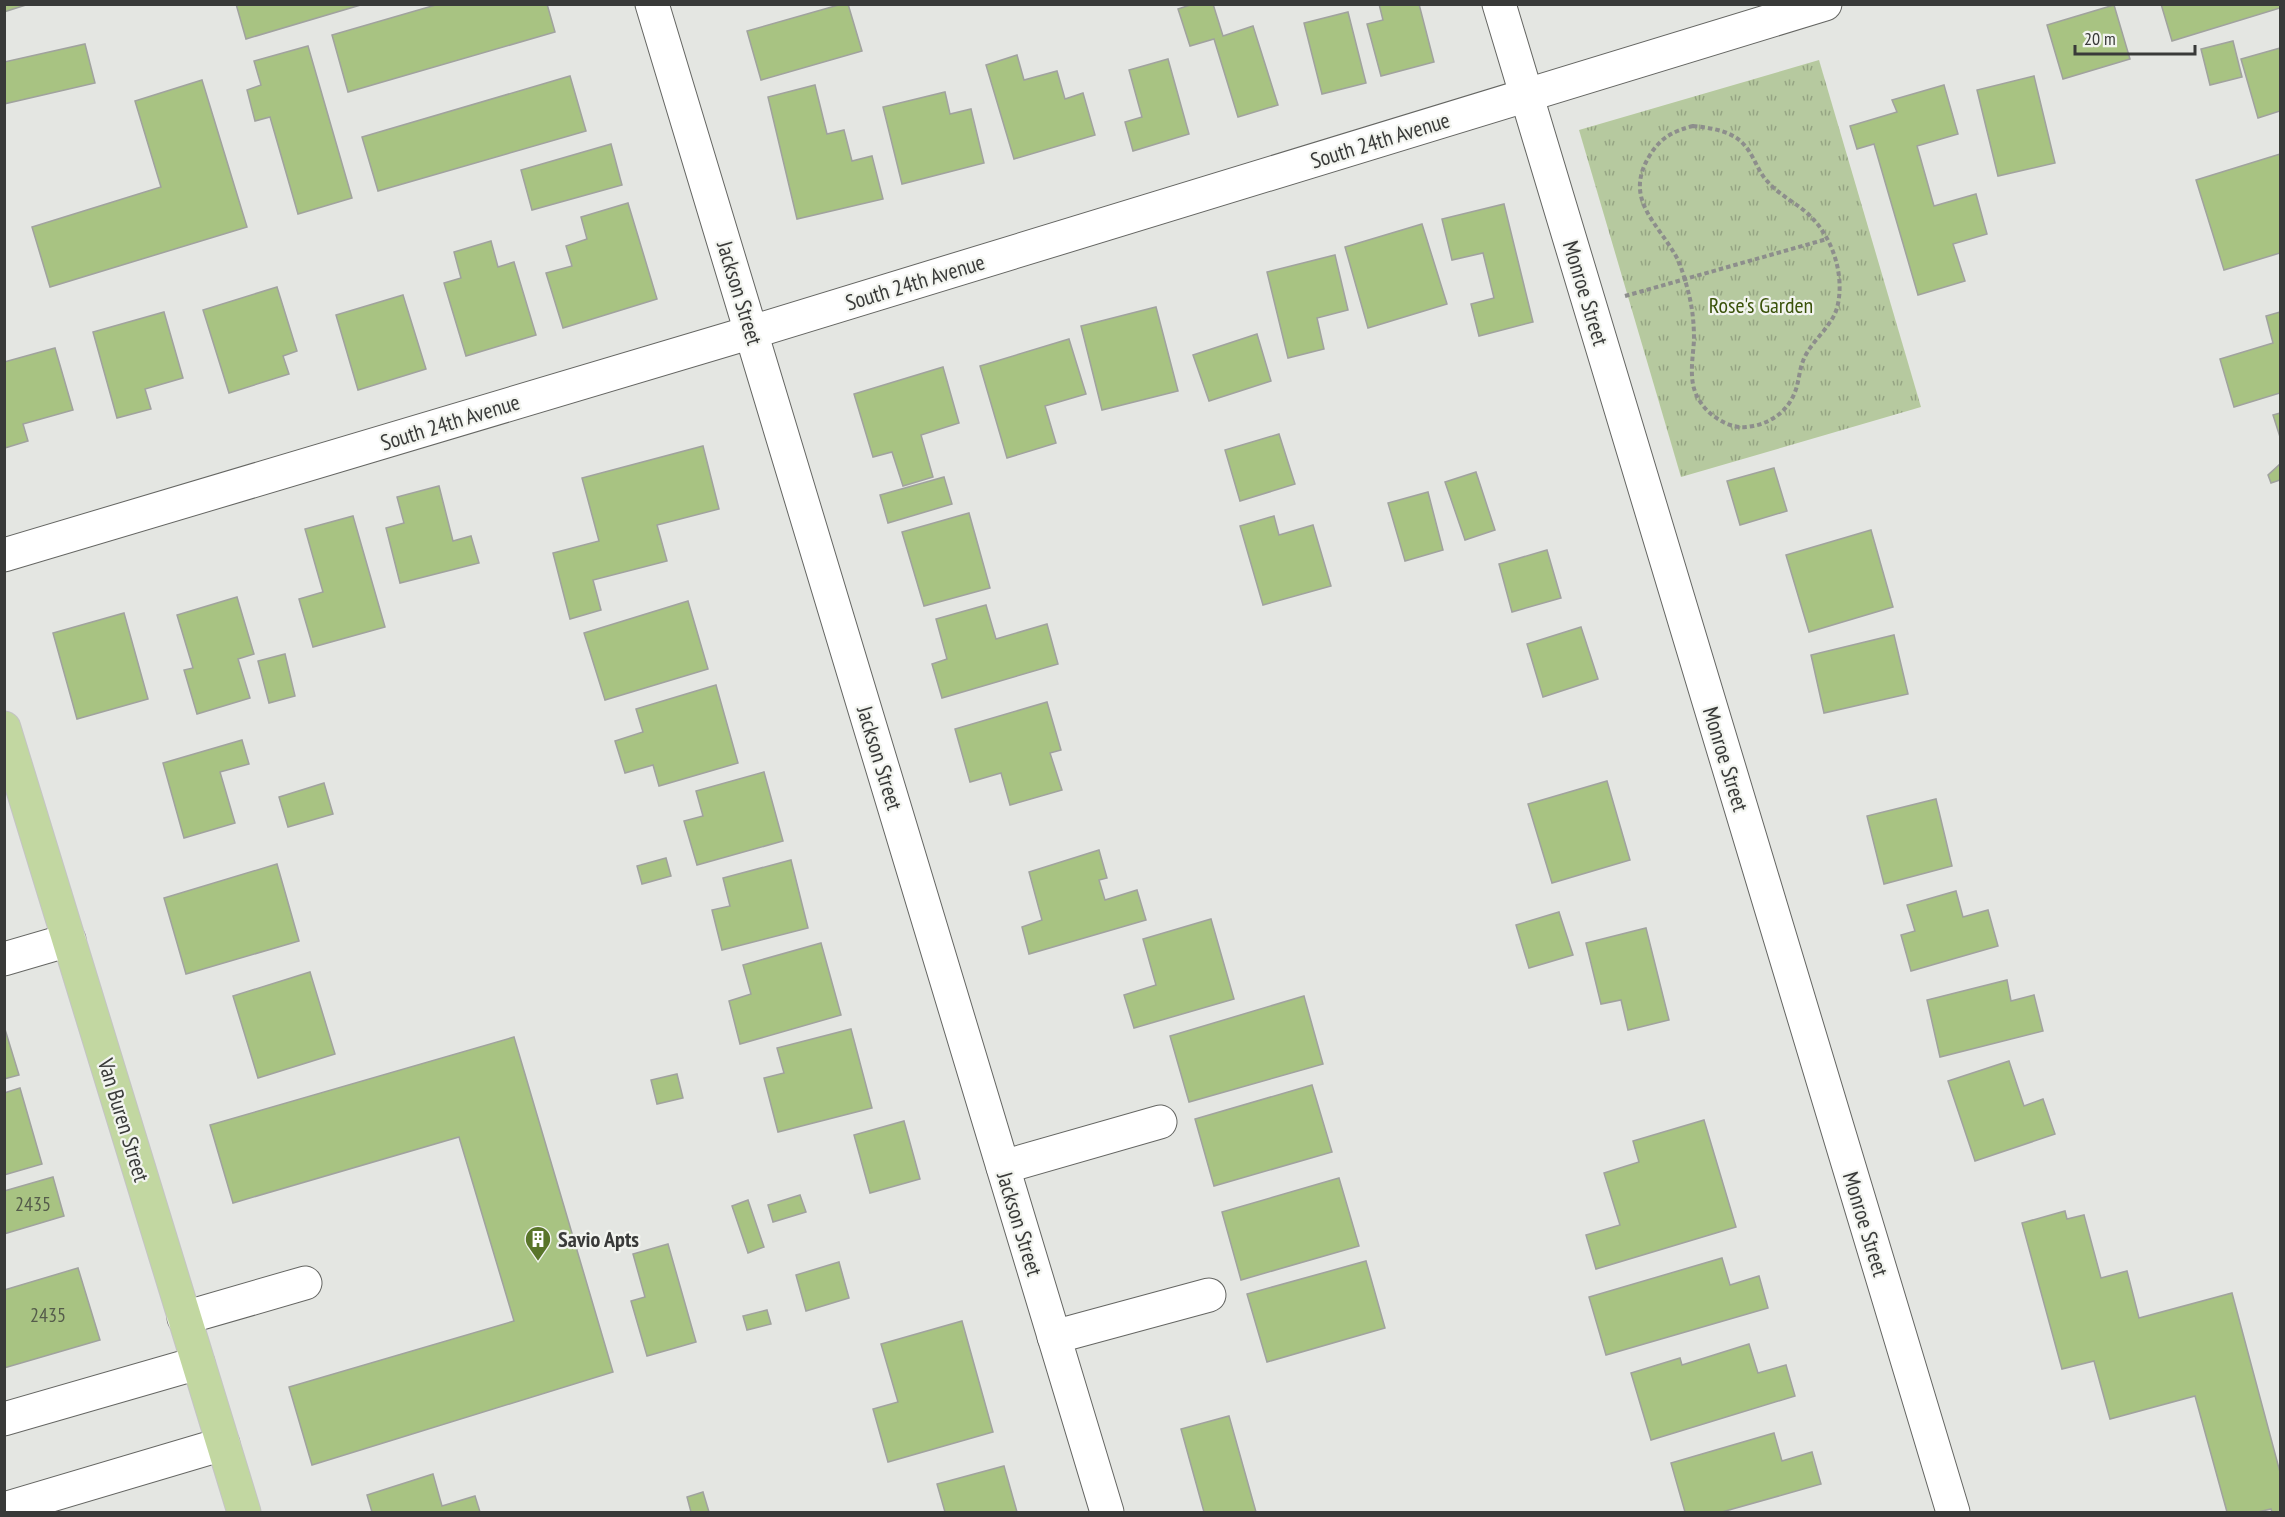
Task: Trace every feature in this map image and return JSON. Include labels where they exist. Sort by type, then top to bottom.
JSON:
[{"type":"main road","name":"Van Buren Street","points":[[4,728],[244,1512]]},
{"type":"street","name":"Jackson Street","points":[[652,4],[1107,1512]]},
{"type":"street","name":"Monroe Street","points":[[1499,4],[1953,1512]]},
{"type":"street","name":"South 24th Avenue","points":[[4,555],[752,332],[1825,4]]},
{"type":"street","points":[[4,959],[69,940]]},
{"type":"street","points":[[1003,1167],[1160,1122]]},
{"type":"street","points":[[184,1318],[304,1283]]},
{"type":"street","points":[[1054,1337],[1209,1295]]},
{"type":"street","points":[[4,1419],[198,1363]]},
{"type":"street","points":[[4,1509],[223,1444]]},
{"type":"path","points":[[1693,126],[1728,133],[1746,146],[1766,180],[1785,198],[1814,219],[1827,239],[1838,267],[1837,308],[1827,327],[1804,358],[1795,392],[1778,416],[1763,424],[1743,428],[1726,424],[1711,413],[1697,398],[1692,378],[1693,316],[1678,261],[1645,209],[1640,196],[1640,179],[1645,163],[1656,144],[1674,131],[1693,126]]},
{"type":"path","points":[[1590,306],[1827,239]]},
{"type":"green space","name":"Rose's Garden","points":[[1819,60],[1921,407],[1681,477],[1579,130]]},
{"type":"building","points":[[4,4],[29,4],[4,12]]},
{"type":"building","points":[[236,4],[364,4],[246,39]]},
{"type":"building","points":[[439,4],[547,4],[555,32],[348,92],[332,35]]},
{"type":"building","points":[[848,4],[862,51],[761,80],[747,31]]},
{"type":"building","points":[[1193,4],[1213,4],[1223,36],[1253,26],[1278,105],[1238,117],[1214,39],[1190,46],[1178,9]]},
{"type":"building","points":[[1379,4],[1419,4],[1434,62],[1381,76],[1367,24],[1383,20]]},
{"type":"building","points":[[2161,4],[2280,4],[2280,8],[2172,41]]},
{"type":"building","points":[[2114,5],[2130,59],[2063,79],[2047,25]]},
{"type":"building","points":[[1348,12],[1366,83],[1322,94],[1304,23]]},
{"type":"building","points":[[2233,41],[2242,77],[2210,85],[2201,49]]},
{"type":"building","points":[[85,44],[95,83],[4,104],[4,62]]},
{"type":"building","points":[[308,46],[352,198],[298,214],[270,117],[255,121],[247,90],[261,85],[254,61]]},
{"type":"building","points":[[2280,48],[2280,111],[2258,118],[2241,59]]},
{"type":"building","points":[[1017,55],[1024,80],[1057,71],[1065,99],[1083,93],[1095,135],[1014,159],[986,65]]},
{"type":"building","points":[[1168,59],[1189,134],[1133,151],[1125,122],[1142,117],[1129,70]]},
{"type":"building","points":[[570,76],[586,131],[378,191],[362,137]]},
{"type":"building","points":[[2034,76],[2055,163],[1998,176],[1977,90]]},
{"type":"building","points":[[202,80],[247,227],[50,287],[32,227],[161,187],[135,101]]},
{"type":"building","points":[[815,85],[827,134],[844,130],[852,161],[872,156],[883,199],[797,219],[768,97]]},
{"type":"building","points":[[1944,85],[1958,134],[1917,146],[1934,206],[1976,194],[1987,234],[1953,244],[1965,281],[1918,295],[1874,144],[1857,149],[1850,126],[1897,112],[1892,100]]},
{"type":"building","points":[[945,92],[950,114],[971,109],[984,163],[902,184],[883,107]]},
{"type":"building","points":[[611,144],[622,185],[532,210],[521,170]]},
{"type":"building","points":[[2280,154],[2280,253],[2224,270],[2196,180]]},
{"type":"building","points":[[628,203],[657,299],[563,328],[546,273],[572,266],[566,246],[587,239],[581,217]]},
{"type":"building","points":[[1504,204],[1533,322],[1479,336],[1471,304],[1494,298],[1483,253],[1452,260],[1442,219]]},
{"type":"building","points":[[1422,224],[1447,304],[1368,328],[1345,247]]},
{"type":"building","points":[[491,241],[498,267],[514,262],[536,335],[466,356],[444,283],[461,278],[454,252]]},
{"type":"building","points":[[1335,255],[1348,310],[1317,318],[1324,349],[1288,358],[1267,272]]},
{"type":"building","points":[[277,287],[297,351],[283,356],[289,374],[229,393],[203,310]]},
{"type":"building","points":[[403,295],[426,369],[358,390],[336,315]]},
{"type":"building","points":[[1156,307],[1178,391],[1102,410],[1081,326]]},
{"type":"building","points":[[164,312],[183,378],[145,389],[151,409],[117,418],[93,332]]},
{"type":"building","points":[[2280,312],[2280,393],[2234,407],[2220,359],[2273,343],[2266,316]]},
{"type":"building","points":[[1257,334],[1271,381],[1209,401],[1193,355]]},
{"type":"building","points":[[1069,339],[1086,394],[1045,406],[1056,443],[1007,458],[980,366]]},
{"type":"building","points":[[55,348],[73,410],[23,424],[28,441],[5,448],[4,362]]},
{"type":"building","points":[[943,367],[959,423],[921,435],[933,477],[903,486],[892,452],[873,457],[854,394]]},
{"type":"building","points":[[2280,413],[2280,437],[2273,415]]},
{"type":"building","points":[[1279,434],[1295,484],[1240,501],[1225,450]]},
{"type":"building","points":[[703,446],[719,509],[657,525],[667,561],[593,580],[601,610],[570,619],[553,553],[599,541],[582,478]]},
{"type":"building","points":[[2280,464],[2280,480],[2271,483],[2268,475]]},
{"type":"building","points":[[1774,468],[1787,511],[1740,525],[1727,481]]},
{"type":"building","points":[[1476,472],[1495,530],[1465,540],[1445,482]]},
{"type":"building","points":[[944,477],[952,504],[888,523],[880,495]]},
{"type":"building","points":[[439,486],[453,541],[471,536],[479,563],[400,583],[386,528],[404,523],[397,497]]},
{"type":"building","points":[[1428,492],[1443,550],[1405,561],[1388,503]]},
{"type":"building","points":[[969,513],[990,588],[924,606],[902,532]]},
{"type":"building","points":[[353,516],[385,627],[313,647],[299,599],[323,592],[305,529]]},
{"type":"building","points":[[1274,516],[1279,535],[1313,525],[1331,586],[1263,605],[1240,526]]},
{"type":"building","points":[[1871,530],[1893,607],[1809,632],[1786,555]]},
{"type":"building","points":[[1547,550],[1561,598],[1512,612],[1499,564]]},
{"type":"building","points":[[237,597],[254,654],[238,659],[250,698],[197,714],[184,670],[193,668],[177,615]]},
{"type":"building","points":[[688,601],[708,669],[605,700],[584,633]]},
{"type":"building","points":[[986,605],[996,639],[1047,624],[1058,664],[942,698],[932,664],[947,659],[936,619]]},
{"type":"building","points":[[124,613],[148,699],[77,719],[53,633]]},
{"type":"building","points":[[1581,627],[1598,679],[1543,697],[1527,644]]},
{"type":"building","points":[[1894,635],[1908,694],[1824,713],[1811,655]]},
{"type":"building","points":[[285,654],[295,696],[269,703],[258,661]]},
{"type":"building","points":[[716,685],[738,763],[659,786],[653,765],[625,773],[615,741],[643,732],[636,709]]},
{"type":"building","points":[[1047,702],[1061,750],[1050,753],[1062,790],[1010,805],[1001,773],[970,782],[955,729]]},
{"type":"building","points":[[242,740],[249,764],[220,772],[235,823],[184,838],[163,763]]},
{"type":"building","points":[[764,772],[783,841],[697,865],[684,821],[703,816],[696,791]]},
{"type":"building","points":[[1607,781],[1630,860],[1552,883],[1528,804]]},
{"type":"building","points":[[324,783],[333,814],[288,827],[279,797]]},
{"type":"building","points":[[1936,799],[1952,866],[1884,884],[1867,816]]},
{"type":"building","points":[[1099,850],[1107,878],[1099,880],[1105,900],[1137,890],[1146,920],[1029,954],[1022,927],[1042,920],[1029,872]]},
{"type":"building","points":[[666,858],[671,876],[642,884],[637,866]]},
{"type":"building","points":[[791,860],[808,928],[722,950],[712,910],[730,906],[723,878]]},
{"type":"building","points":[[277,864],[299,941],[186,974],[164,898]]},
{"type":"building","points":[[1956,891],[1963,917],[1988,910],[1998,946],[1911,971],[1901,935],[1915,931],[1907,905]]},
{"type":"building","points":[[1559,912],[1573,955],[1529,968],[1516,925]]},
{"type":"building","points":[[1211,919],[1234,999],[1134,1028],[1124,995],[1156,985],[1143,939]]},
{"type":"building","points":[[1646,928],[1669,1020],[1628,1030],[1621,1000],[1601,1004],[1586,943]]},
{"type":"building","points":[[821,943],[841,1015],[740,1044],[729,1001],[751,994],[743,965]]},
{"type":"building","points":[[310,972],[335,1054],[258,1078],[233,996]]},
{"type":"building","points":[[2007,980],[2011,1001],[2034,995],[2043,1031],[1940,1057],[1927,1000]]},
{"type":"building","points":[[1304,996],[1323,1064],[1189,1102],[1170,1036]]},
{"type":"building","points":[[4,1026],[19,1075],[4,1079]]},
{"type":"building","points":[[851,1029],[872,1108],[778,1132],[764,1078],[784,1073],[777,1048]]},
{"type":"building","name":"Savio Apts","points":[[514,1037],[613,1372],[312,1465],[289,1387],[514,1321],[459,1137],[233,1203],[210,1125]]},
{"type":"building","points":[[2009,1061],[2024,1106],[2043,1099],[2055,1134],[1975,1161],[1948,1081]]},
{"type":"building","points":[[677,1074],[683,1098],[657,1104],[651,1080]]},
{"type":"building","points":[[1312,1085],[1332,1152],[1214,1186],[1195,1119]]},
{"type":"building","points":[[20,1088],[42,1164],[4,1175],[4,1093]]},
{"type":"building","points":[[1704,1120],[1736,1227],[1596,1269],[1586,1235],[1620,1225],[1604,1173],[1639,1162],[1633,1141]]},
{"type":"building","points":[[904,1121],[920,1179],[870,1193],[854,1135]]},
{"type":"building","points":[[53,1177],[64,1216],[4,1234],[4,1191]]},
{"type":"building","points":[[1339,1178],[1359,1246],[1241,1280],[1222,1212]]},
{"type":"building","points":[[800,1195],[806,1212],[773,1222],[768,1205]]},
{"type":"building","points":[[748,1200],[764,1247],[748,1253],[732,1206]]},
{"type":"building","points":[[2065,1211],[2067,1219],[2084,1215],[2101,1278],[2127,1271],[2139,1318],[2232,1293],[2280,1472],[2280,1512],[2272,1512],[2271,1509],[2258,1512],[2227,1512],[2195,1396],[2110,1419],[2094,1361],[2062,1369],[2022,1223]]},
{"type":"building","points":[[668,1244],[696,1342],[647,1356],[631,1301],[645,1297],[633,1254]]},
{"type":"building","points":[[1722,1258],[1730,1285],[1759,1276],[1768,1308],[1606,1355],[1589,1297]]},
{"type":"building","points":[[1366,1261],[1385,1328],[1267,1362],[1247,1294]]},
{"type":"building","points":[[839,1262],[849,1298],[806,1311],[796,1275]]},
{"type":"building","points":[[78,1268],[100,1340],[4,1368],[4,1290]]},
{"type":"building","points":[[767,1310],[771,1324],[747,1330],[743,1316]]},
{"type":"building","points":[[962,1321],[993,1432],[888,1462],[873,1409],[898,1402],[881,1344]]},
{"type":"building","points":[[1749,1344],[1758,1373],[1786,1365],[1795,1396],[1651,1440],[1631,1373],[1680,1358],[1682,1365]]},
{"type":"building","points":[[1229,1416],[1256,1512],[1204,1512],[1181,1429]]},
{"type":"building","points":[[1774,1433],[1782,1461],[1812,1452],[1821,1484],[1722,1512],[1685,1512],[1671,1463]]},
{"type":"building","points":[[1004,1466],[1017,1512],[945,1512],[937,1484]]},
{"type":"building","points":[[433,1474],[442,1506],[475,1496],[480,1512],[372,1512],[367,1495]]},
{"type":"building","points":[[703,1492],[709,1512],[691,1512],[687,1497]]},
{"type":"place","name":"Savio Apts","points":[[538,1262]]}]
